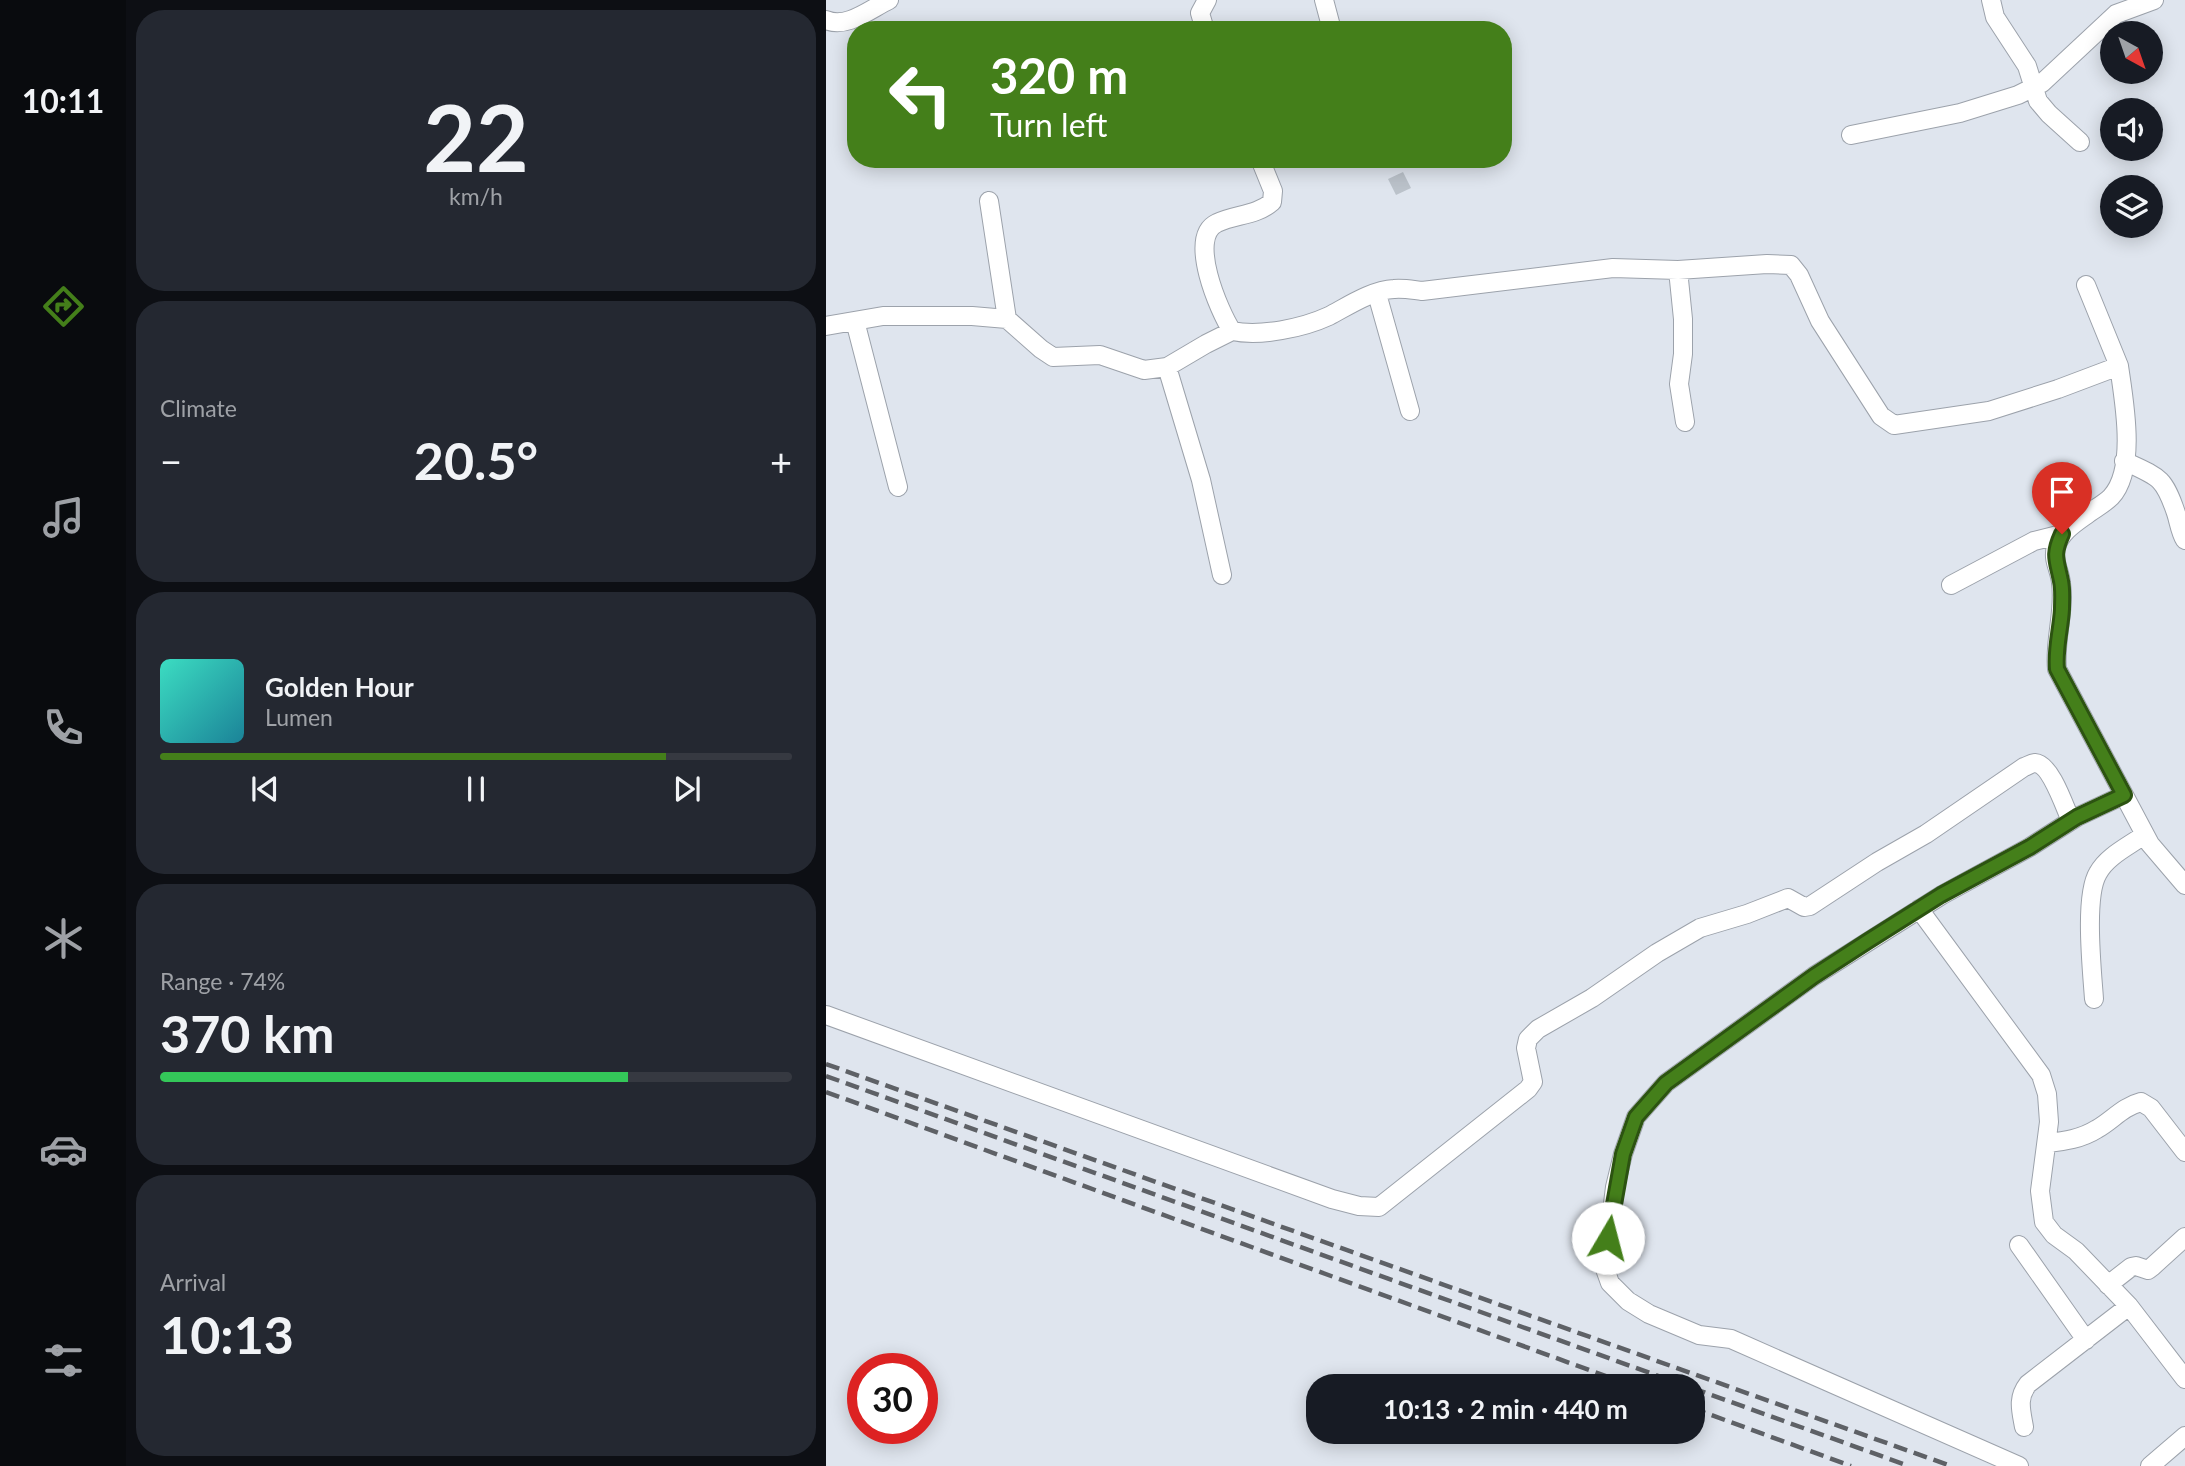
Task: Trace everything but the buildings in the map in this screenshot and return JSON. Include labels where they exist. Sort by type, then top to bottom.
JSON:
[{"type":"street","points":[[826,20],[843,23],[889,0]]},
{"type":"street","points":[[1202,21],[1200,13],[1207,0]]},
{"type":"street","points":[[1324,0],[1330,21]]},
{"type":"street","points":[[1991,0],[1995,17],[2027,66],[2038,101],[2080,142]]},
{"type":"street","points":[[1851,135],[1960,113],[2002,102],[2034,88],[2116,14],[2154,0]]},
{"type":"street","points":[[1232,331],[1222,315],[1203,244],[1207,230],[1216,223],[1263,209],[1272,202],[1273,191],[1264,168]]},
{"type":"street","points":[[989,201],[1007,319]]},
{"type":"street","points":[[826,326],[883,316],[972,316],[1007,319],[1053,357],[1100,355],[1144,370],[1167,367],[1232,331],[1250,335],[1281,330],[1324,318],[1393,288],[1422,291],[1446,289],[1613,268],[1678,270],[1767,264],[1790,265],[1799,275],[1820,321],[1881,416],[1894,425],[1989,411],[2119,366]]},
{"type":"street","points":[[1678,270],[1683,319],[1683,354],[1679,384],[1685,422]]},
{"type":"street","points":[[1951,585],[2034,541],[2062,534],[2112,496],[2123,477],[2125,407],[2119,366],[2086,285]]},
{"type":"street","points":[[1377,294],[1410,411]]},
{"type":"street","points":[[855,321],[898,487]]},
{"type":"street","points":[[1167,367],[1201,480],[1222,575]]},
{"type":"street","points":[[2124,461],[2163,481],[2185,540]]},
{"type":"street","points":[[2062,534],[2056,547],[2055,562],[2061,582],[2062,611],[2055,650],[2057,669],[2144,835],[2185,885]]},
{"type":"street","points":[[826,1015],[1332,1199],[1379,1208],[1528,1089],[1534,1082],[1526,1048],[1528,1039],[1538,1029],[1592,998],[1657,953],[1700,928],[1788,898],[1804,907],[1810,906],[1926,834],[2024,767],[2035,763],[2042,766],[2055,783],[2071,821]]},
{"type":"street","points":[[2018,1466],[1731,1339],[1699,1335],[1649,1314],[1628,1301],[1610,1283],[1605,1269],[1615,1187],[1636,1117],[1666,1083],[1814,976],[1919,909],[2071,821],[2124,795]]},
{"type":"street","points":[[2094,999],[2091,952],[2092,888],[2097,873],[2107,862],[2144,835]]},
{"type":"street","points":[[1919,909],[2041,1074],[2048,1094],[2047,1143],[2040,1191],[2044,1222],[2054,1235],[2076,1251],[2129,1306],[2185,1379]]},
{"type":"street","points":[[2047,1143],[2074,1140],[2097,1129],[2128,1105],[2141,1102],[2151,1108],[2185,1152]]},
{"type":"street","points":[[2108,1285],[2131,1267],[2148,1270],[2185,1237]]},
{"type":"street","points":[[2020,1245],[2086,1340]]},
{"type":"street","points":[[2024,1427],[2020,1401],[2021,1393],[2028,1384],[2129,1306]]},
{"type":"street","points":[[2150,1466],[2185,1436]]},
{"type":"railway","points":[[826,1064],[1951,1466]]},
{"type":"railway","points":[[826,1076],[1653,1374]]},
{"type":"railway","points":[[826,1092],[1600,1374]]},
{"type":"railway","points":[[1705,1393],[1909,1466]]},
{"type":"railway","points":[[1705,1413],[1851,1466]]},
{"type":"route","points":[[1608,1238],[1615,1187],[1636,1117],[1666,1083],[1814,976],[1941,895],[2030,847],[2077,817],[2124,795],[2057,669],[2055,650],[2062,611],[2061,582],[2055,562],[2056,547],[2062,534]]}]
